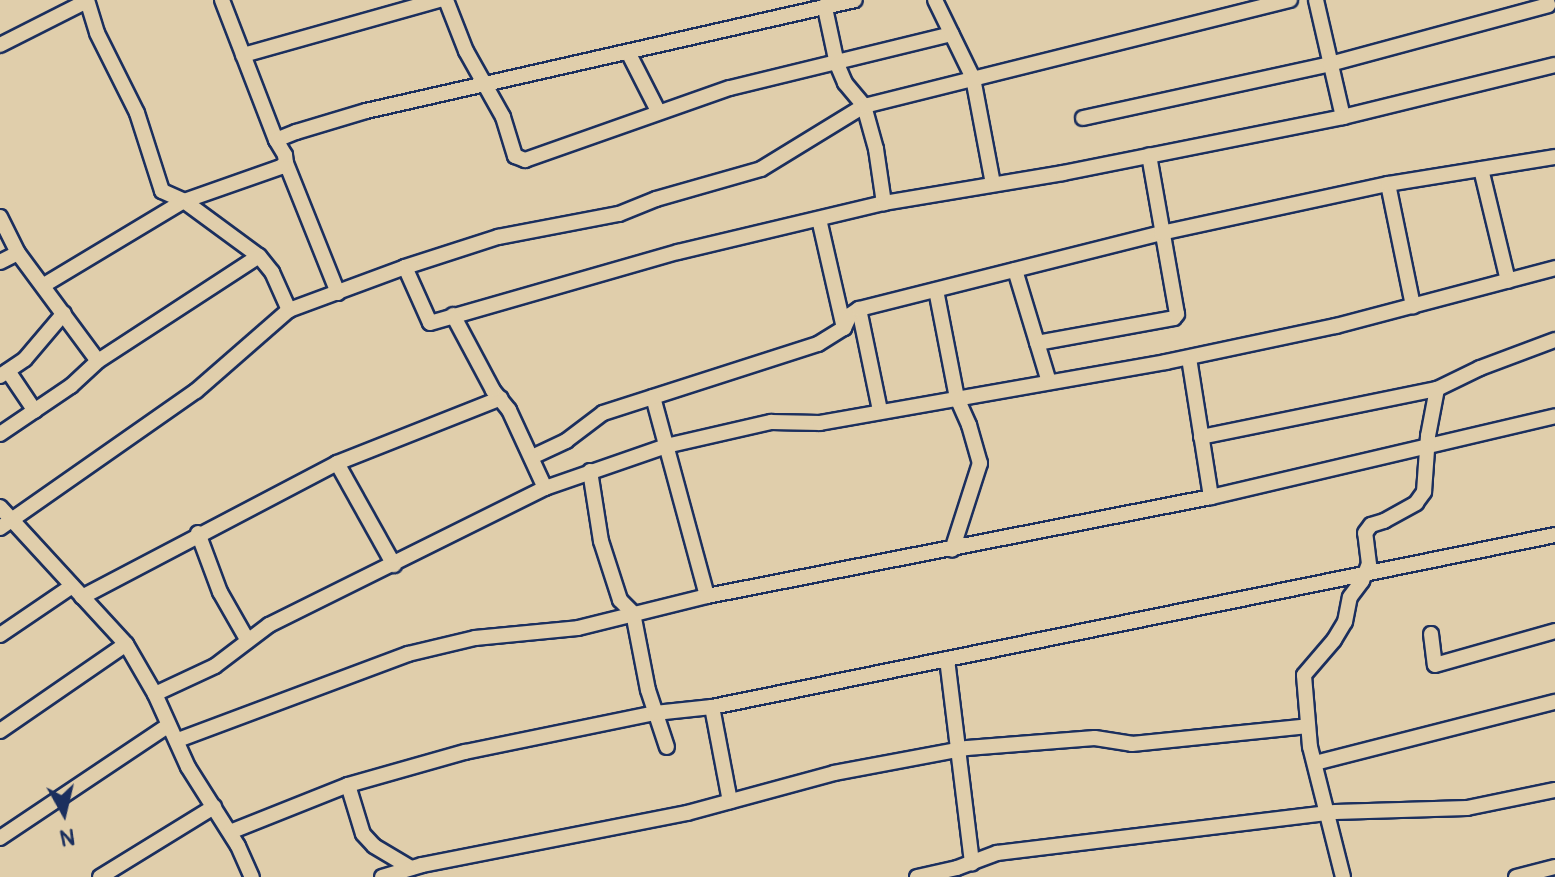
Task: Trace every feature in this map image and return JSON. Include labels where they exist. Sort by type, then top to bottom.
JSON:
[{"type":"street","points":[[0,45],[87,0],[97,33],[137,113],[162,191],[184,201],[259,256],[272,272],[289,310]]},
{"type":"street","points":[[222,0],[338,293]]},
{"type":"street","points":[[243,55],[439,0]]},
{"type":"street","points":[[446,0],[466,51],[503,117],[515,156],[525,160],[730,88],[952,34]]},
{"type":"street","points":[[276,140],[366,111],[629,54],[827,4],[855,0]]},
{"type":"street","points":[[935,0],[973,78],[993,184]]},
{"type":"street","points":[[5,524],[185,399],[289,310],[498,237],[619,214],[656,199],[761,169],[864,106],[1290,0]]},
{"type":"street","points":[[1316,0],[1343,117]]},
{"type":"street","points":[[1083,118],[1330,64],[1548,5],[1547,0]]},
{"type":"street","points":[[827,4],[837,64],[845,83],[864,106],[876,149],[884,203]]},
{"type":"street","points":[[629,54],[658,111]]},
{"type":"street","points":[[405,267],[430,323],[678,252],[884,203],[1343,117],[1555,65]]},
{"type":"street","points":[[1037,343],[1174,318],[1176,309],[1149,155]]},
{"type":"street","points":[[532,457],[566,441],[603,413],[818,344],[844,328],[850,315],[859,309],[1161,233],[1388,184],[1555,157]]},
{"type":"street","points":[[44,285],[184,201],[286,163]]},
{"type":"street","points":[[1481,169],[1508,281]]},
{"type":"street","points":[[1388,184],[1413,306]]},
{"type":"street","points":[[0,217],[18,253],[98,361]]},
{"type":"street","points":[[819,219],[844,328]]},
{"type":"street","points":[[0,262],[18,253]]},
{"type":"street","points":[[0,434],[71,386],[98,361],[259,256]]},
{"type":"street","points":[[155,694],[215,666],[269,625],[545,488],[666,446],[771,422],[820,423],[1189,358],[1413,306],[1555,268]]},
{"type":"street","points":[[1015,270],[1049,382]]},
{"type":"street","points":[[936,290],[957,398],[980,463],[952,550]]},
{"type":"street","points":[[859,309],[880,410]]},
{"type":"street","points":[[35,411],[4,373],[25,359],[64,313]]},
{"type":"street","points":[[453,315],[493,390],[501,398],[545,488]]},
{"type":"street","points":[[1201,437],[1376,398],[1437,389],[1480,368],[1555,340]]},
{"type":"street","points":[[1189,358],[1211,497]]},
{"type":"street","points":[[1343,877],[1315,763],[1304,675],[1345,622],[1350,597],[1369,564],[1365,533],[1371,525],[1416,503],[1424,492],[1437,389]]},
{"type":"street","points":[[653,397],[707,596]]},
{"type":"street","points":[[0,635],[77,591],[337,463],[501,398]]},
{"type":"street","points":[[178,740],[408,654],[475,638],[578,628],[707,596],[1211,497],[1555,416]]},
{"type":"street","points":[[337,463],[394,565]]},
{"type":"street","points":[[590,471],[608,563],[620,600],[633,613],[655,713],[667,747]]},
{"type":"street","points":[[0,507],[5,524],[77,591],[126,644],[155,694],[188,767],[230,832],[252,877]]},
{"type":"street","points":[[198,533],[220,592],[248,641]]},
{"type":"street","points":[[230,832],[348,785],[465,752],[655,713],[712,707],[1555,535]]},
{"type":"street","points":[[1431,634],[1435,665],[1555,631]]},
{"type":"street","points":[[0,731],[126,644]]},
{"type":"street","points":[[947,659],[972,863]]},
{"type":"street","points":[[1315,763],[1555,702]]},
{"type":"street","points":[[712,707],[730,801]]},
{"type":"street","points":[[0,838],[169,725]]},
{"type":"street","points":[[382,877],[411,868],[730,801],[834,773],[960,749],[1095,738],[1132,744],[1308,726]]},
{"type":"street","points":[[348,785],[363,834],[374,846],[411,868]]},
{"type":"street","points":[[917,877],[997,853],[1328,813],[1467,808],[1555,790]]},
{"type":"street","points":[[100,877],[214,807]]},
{"type":"street","points":[[1516,877],[1555,867]]}]
